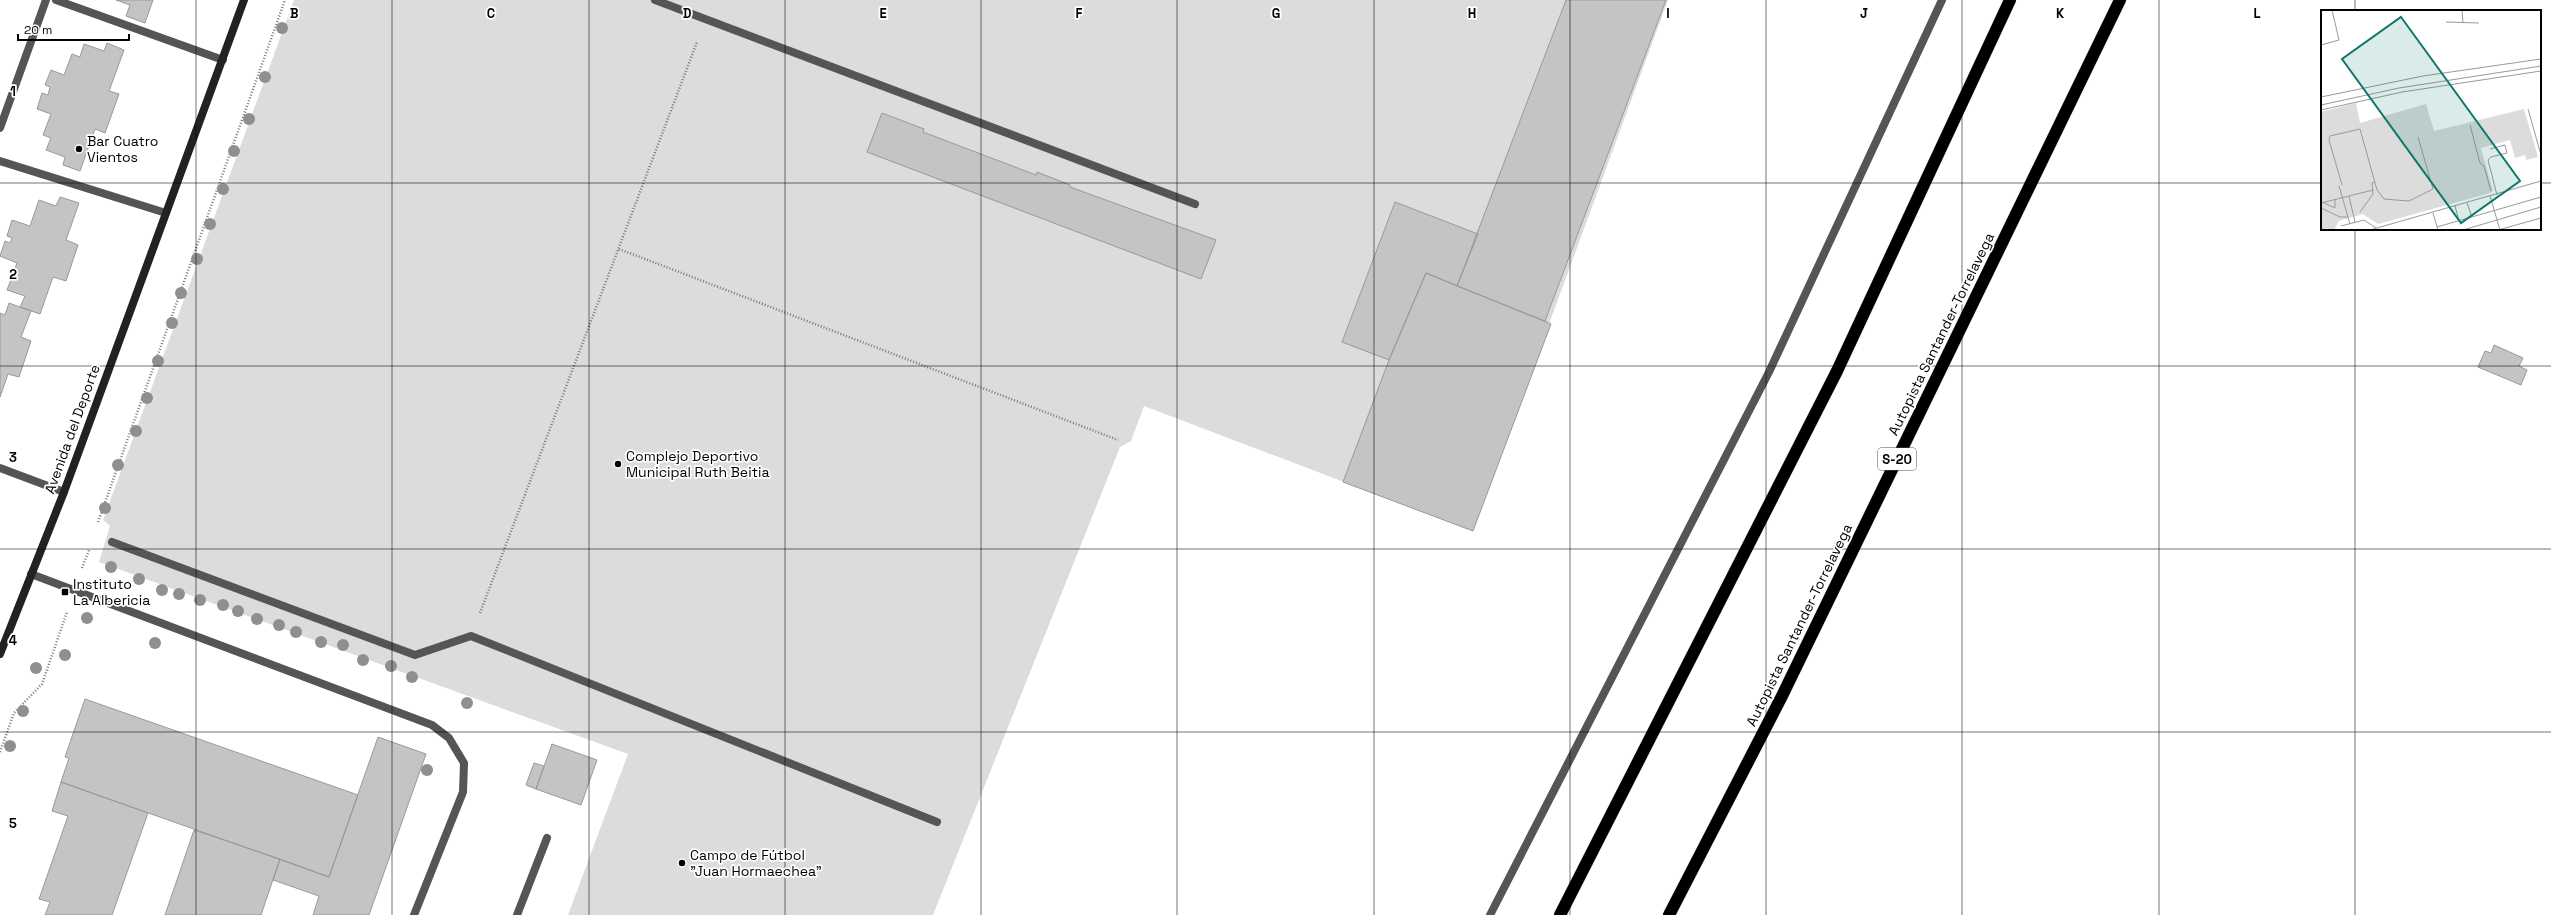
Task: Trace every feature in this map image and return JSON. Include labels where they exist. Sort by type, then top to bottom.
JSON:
[{"type":"highway","points":[[1560,915],[1837,371],[2010,0]]},
{"type":"highway","name":"Autopista Santander-Torrelavega","points":[[1669,915],[1782,696],[2120,0]]},
{"type":"main road","name":"Avenida del Deporte","points":[[0,654],[64,492],[244,0]]},
{"type":"street","points":[[0,128],[46,0]]},
{"type":"street","points":[[56,0],[223,60]]},
{"type":"street","points":[[655,0],[1195,204]]},
{"type":"street","points":[[1490,915],[1769,372],[1942,0]]},
{"type":"street","points":[[0,161],[166,213]]},
{"type":"street","points":[[0,468],[64,492]]},
{"type":"street","points":[[112,542],[415,655],[471,636],[937,822]]},
{"type":"street","points":[[31,574],[432,725],[449,738],[464,763],[463,792],[414,915]]},
{"type":"street","points":[[517,915],[547,838]]},
{"type":"path","points":[[98,524],[285,0]]},
{"type":"path","points":[[471,636],[706,19]]},
{"type":"path","points":[[619,249],[1118,440]]},
{"type":"path","points":[[0,752],[14,713],[42,684],[90,546]]},
{"type":"shaded area","name":"Complejo Deportivo Municipal Ruth Beitia","points":[[294,0],[1668,0],[1473,531],[1144,406],[1131,441],[1120,447],[933,915],[568,915],[628,754],[99,562],[110,526],[103,520]]},
{"type":"building","points":[[116,0],[153,0],[145,23],[126,16],[130,5]]},
{"type":"building","points":[[1566,0],[1666,0],[1545,321],[1457,286]]},
{"type":"building","points":[[107,43],[124,50],[109,91],[119,94],[105,133],[95,129],[80,171],[63,165],[65,157],[46,150],[51,138],[43,135],[51,114],[37,109],[42,93],[48,95],[50,87],[45,85],[51,70],[64,75],[72,54],[80,57],[84,44],[104,51]]},
{"type":"building","points":[[882,113],[924,129],[923,132],[1036,175],[1037,172],[1070,185],[1070,187],[1216,240],[1201,279],[867,152]]},
{"type":"building","points":[[60,197],[79,203],[66,240],[78,245],[66,281],[53,277],[40,314],[20,307],[25,296],[7,290],[17,263],[0,256],[5,241],[10,243],[12,238],[7,236],[12,220],[30,226],[39,200],[56,206]]},
{"type":"building","points":[[1395,202],[1478,234],[1457,286],[1426,273],[1389,360],[1342,342]]},
{"type":"building","points":[[1426,273],[1551,324],[1473,531],[1343,482],[1389,360]]},
{"type":"building","points":[[9,303],[31,311],[21,337],[31,341],[19,377],[8,374],[0,397],[0,313],[5,315]]},
{"type":"building","points":[[2494,345],[2523,358],[2519,366],[2527,370],[2521,385],[2478,367],[2485,351],[2491,353]]},
{"type":"building","points":[[85,699],[358,795],[329,877],[61,782],[69,758],[65,757]]},
{"type":"building","points":[[378,737],[426,754],[369,915],[313,915],[319,896],[273,880],[280,859],[329,877]]},
{"type":"building","points":[[552,744],[597,760],[581,805],[536,789]]},
{"type":"building","points":[[534,763],[544,766],[536,789],[526,785]]},
{"type":"building","points":[[61,782],[148,813],[112,915],[45,915],[50,902],[39,899],[68,816],[52,811]]},
{"type":"building","points":[[194,830],[280,859],[261,915],[165,915]]},
{"type":"place","name":"Bar Cuatro Vientos","points":[[79,149]]},
{"type":"place","name":"Complejo Deportivo Municipal Ruth Beitia","points":[[618,464]]},
{"type":"place","name":"Instituto La Albericia","points":[[65,592]]},
{"type":"place","name":"Campo de Fútbol \"Juan Hormaechea\"","points":[[682,863]]}]
